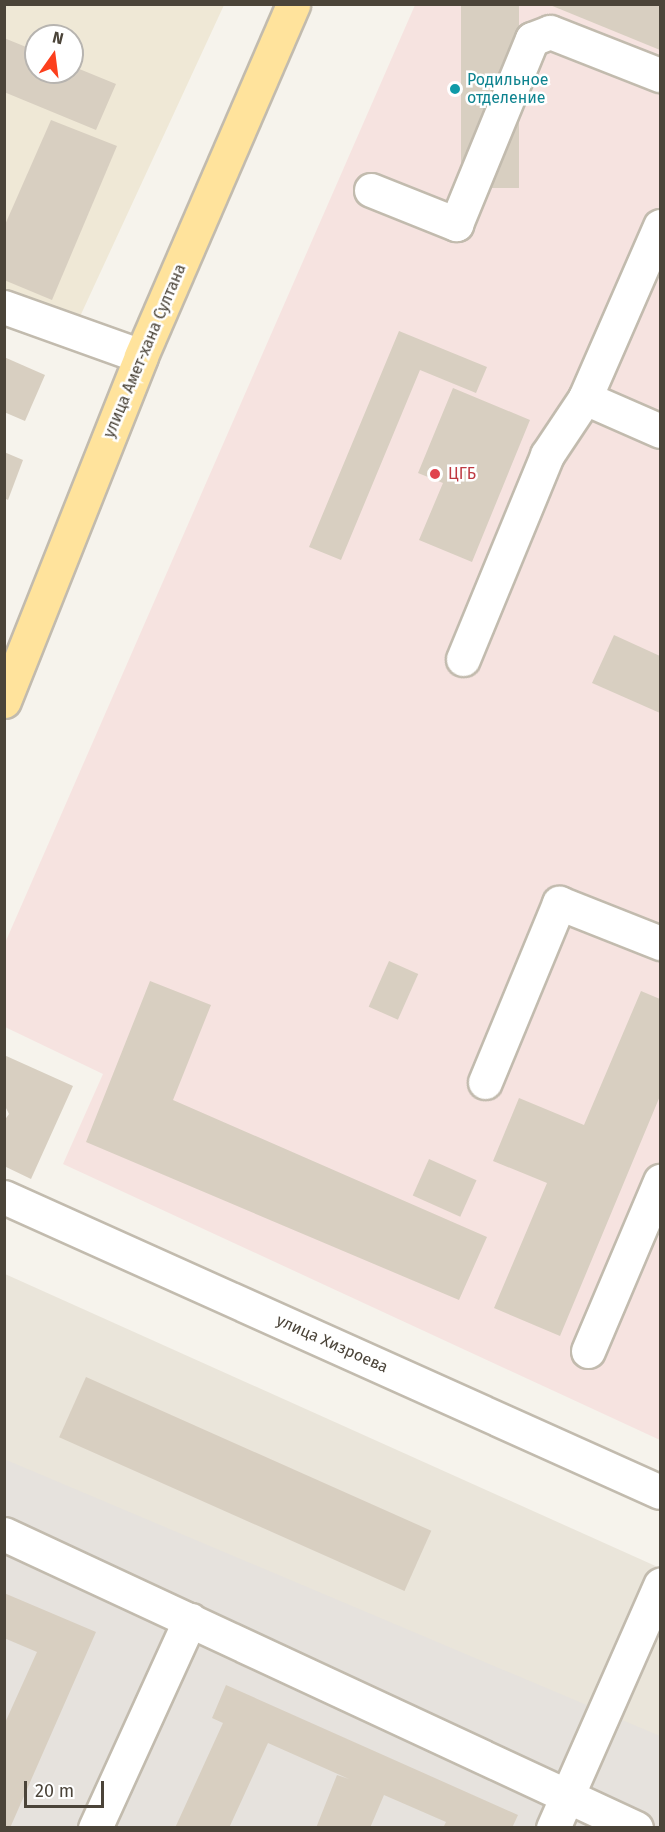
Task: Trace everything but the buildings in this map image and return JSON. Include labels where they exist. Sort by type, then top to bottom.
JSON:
[{"type":"main road","name":"улица Амет-хана Султана","points":[[4,701],[141,356],[293,4]]},
{"type":"street","points":[[371,190],[456,224],[532,39],[550,32],[660,75]]},
{"type":"street","points":[[463,659],[546,455],[585,398],[660,226]]},
{"type":"street","points":[[4,307],[141,356]]},
{"type":"street","points":[[585,398],[660,431]]},
{"type":"street","points":[[484,1082],[559,903],[660,943]]},
{"type":"street","points":[[588,1351],[660,1180]]},
{"type":"street","name":"улица Хизроева","points":[[4,1197],[660,1492]]},
{"type":"street","points":[[4,1534],[636,1827]]},
{"type":"street","points":[[552,1827],[660,1585]]},
{"type":"street","points":[[96,1827],[190,1620]]},
{"type":"shaded area","points":[[5,5],[224,5],[77,323],[5,292]]},
{"type":"shaded area","name":"ЦГБ","points":[[415,5],[660,5],[660,1440],[63,1164],[103,1074],[5,1027],[5,943]]},
{"type":"shaded area","points":[[5,1274],[660,1568],[660,1827],[5,1828]]},
{"type":"shaded area","points":[[4,1459],[660,1736],[660,1827],[5,1827]]},
{"type":"place","name":"Родильное отделение","points":[[455,89]]},
{"type":"place","name":"ЦГБ","points":[[435,474]]}]
